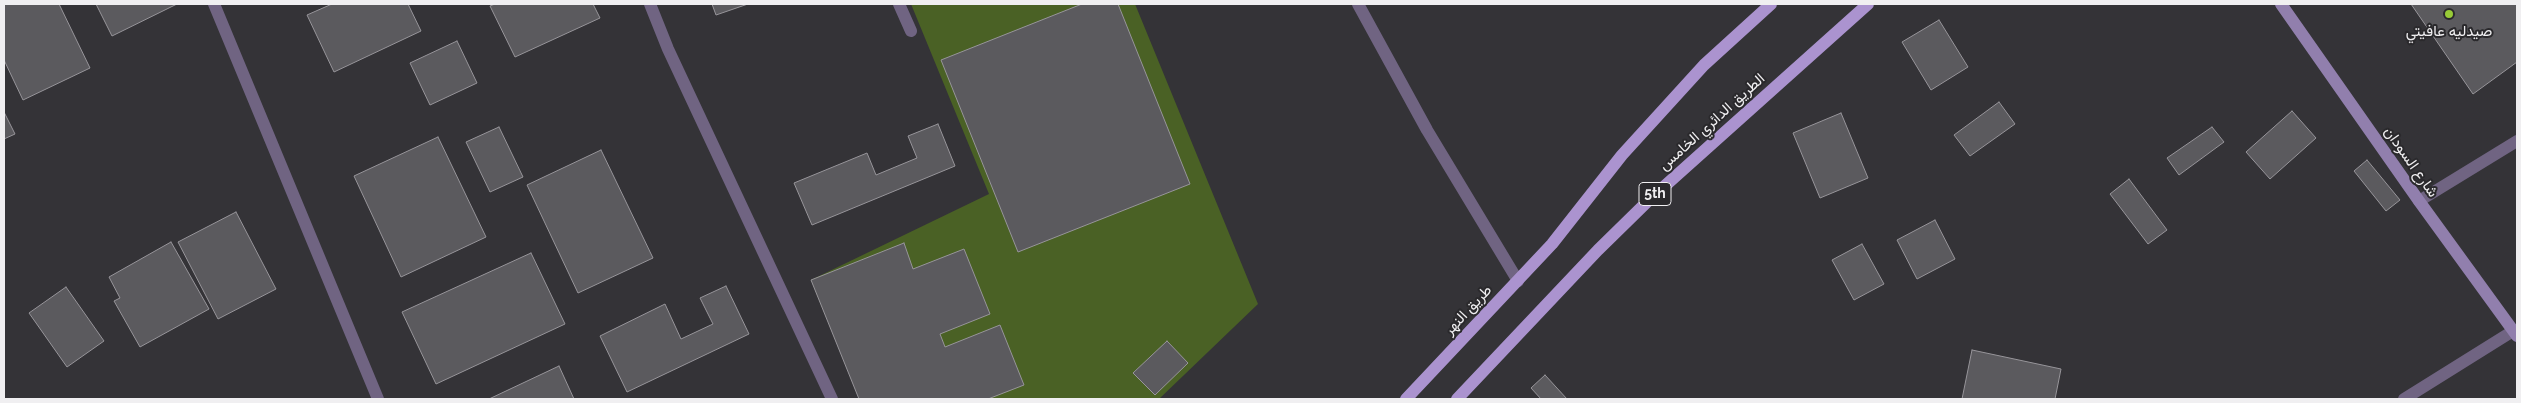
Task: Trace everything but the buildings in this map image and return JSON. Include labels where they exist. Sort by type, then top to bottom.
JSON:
[{"type":"main road","name":"طريق النهر","points":[[1406,399],[1552,244],[1622,155],[1704,65],[1771,4]]},
{"type":"main road","name":"الطريق الدائري الخامس","points":[[1457,399],[1648,200],[1868,4]]},
{"type":"main road","name":"شارع السودان","points":[[2280,4],[2515,333]]},
{"type":"street","points":[[214,4],[378,399]]},
{"type":"street","points":[[650,4],[668,50],[832,399]]},
{"type":"street","points":[[899,4],[911,31]]},
{"type":"street","points":[[1358,4],[1427,130],[1518,281]]},
{"type":"street","points":[[2419,201],[2517,141]]},
{"type":"street","points":[[2404,399],[2515,333]]},
{"type":"green space","points":[[911,4],[1135,4],[1258,304],[1159,399],[860,399],[811,280],[989,194]]},
{"type":"place","name":"صيدليه عافيتي","points":[[2449,14]]}]
